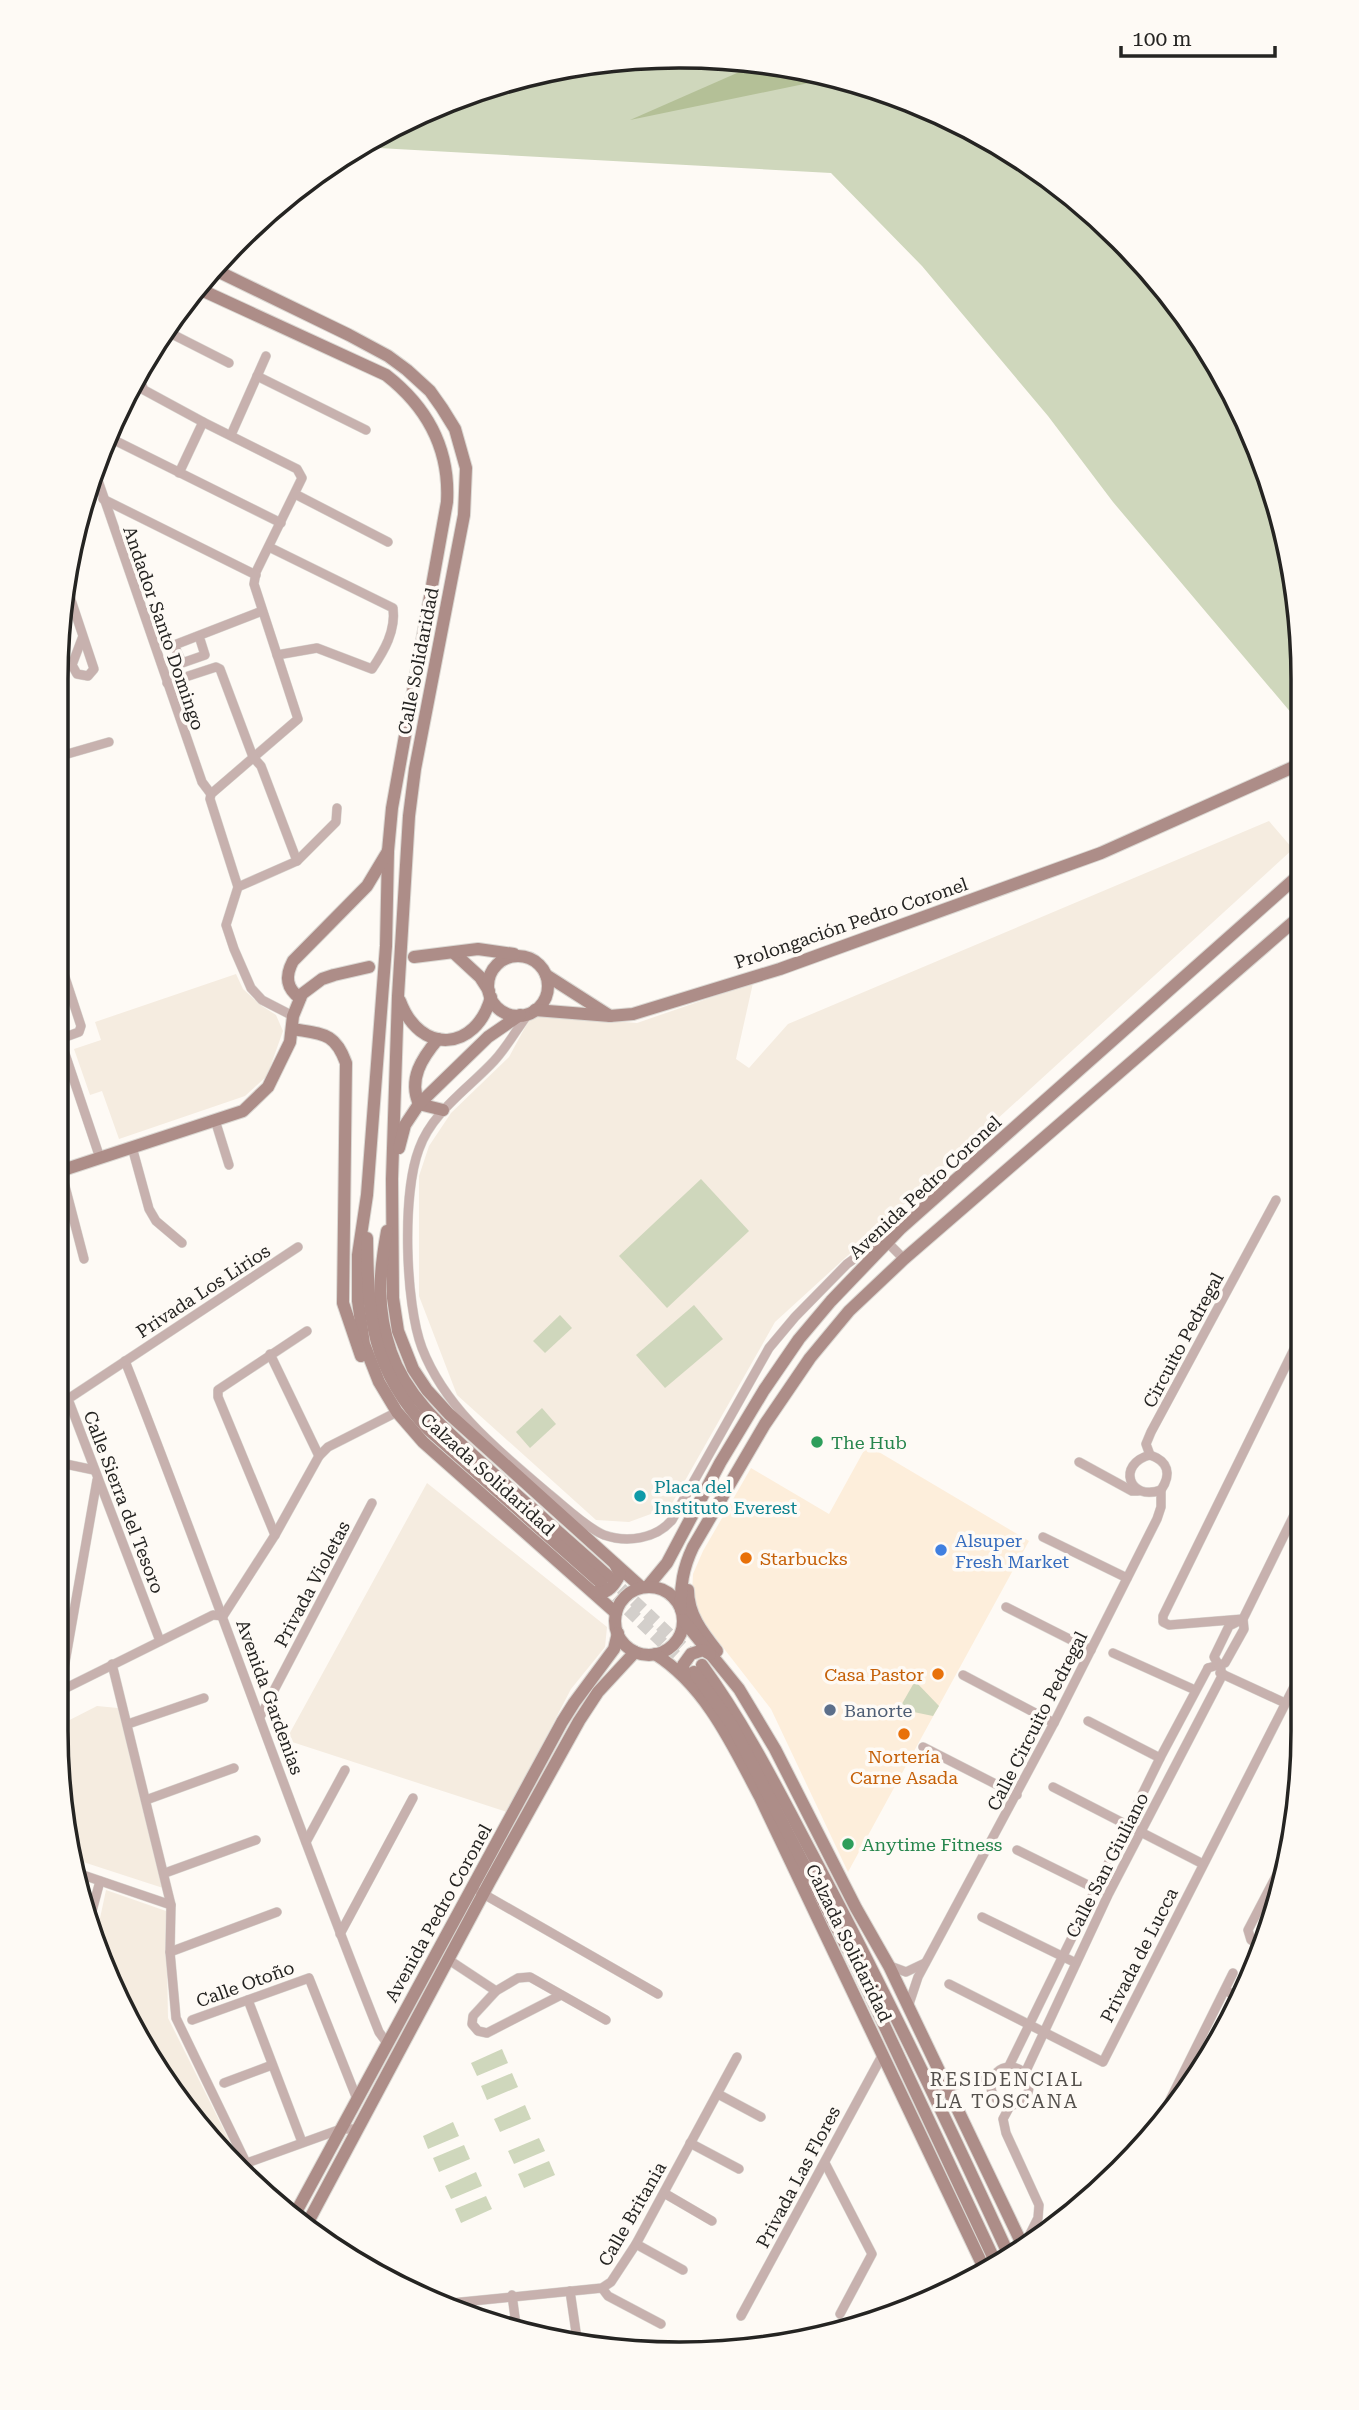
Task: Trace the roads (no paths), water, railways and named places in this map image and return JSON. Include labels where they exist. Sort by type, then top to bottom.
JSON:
[{"type":"main road","name":"Calle Solidaridad","points":[[222,273],[349,335],[388,356],[407,370],[430,391],[442,408],[455,429],[464,458],[467,485],[464,514],[415,769],[409,816],[398,996],[393,1200]]},
{"type":"main road","name":"Calle Solidaridad","points":[[207,292],[386,375],[424,412],[443,451],[447,471],[447,502],[392,808],[388,850],[386,946],[367,1195]]},
{"type":"main road","name":"Prolongación Pedro Coronel","points":[[528,1013],[610,1016],[633,1014],[780,969],[1101,853],[1291,768]]},
{"type":"main road","points":[[300,998],[290,989],[289,967],[367,886],[388,850]]},
{"type":"main road","name":"Avenida Pedro Coronel","points":[[645,1586],[667,1563],[720,1463],[764,1390],[817,1317],[887,1242],[1291,882]]},
{"type":"main road","points":[[682,1614],[667,1592],[645,1586],[622,1600],[616,1613],[618,1633],[625,1644],[635,1652],[655,1654],[664,1651],[678,1639],[682,1614],[680,1589],[688,1559],[786,1390],[849,1311],[904,1259],[1291,924]]},
{"type":"main road","points":[[414,957],[478,949],[521,956],[537,962],[546,975],[610,1016]]},
{"type":"main road","points":[[454,953],[480,977],[502,1011],[528,1013]]},
{"type":"main road","points":[[398,996],[413,1025],[428,1036],[456,1039],[480,1024],[490,994],[490,976],[499,963],[521,956]]},
{"type":"main road","points":[[68,1169],[243,1111],[268,1087],[290,1042],[300,998],[322,979],[369,967]]},
{"type":"main road","points":[[393,1179],[404,1125],[419,1104],[488,1037],[541,1005],[548,991],[546,975]]},
{"type":"main road","points":[[293,1022],[310,1032],[326,1034],[341,1047],[346,1063],[343,1303],[357,1346],[368,1370],[379,1382]]},
{"type":"main road","points":[[419,1104],[415,1088],[418,1068],[438,1039]]},
{"type":"main road","points":[[419,1104],[443,1110]]},
{"type":"main road","name":"Calzada Solidaridad","points":[[367,1195],[359,1255],[358,1301],[365,1344],[379,1382],[397,1412],[423,1442],[616,1613]]},
{"type":"main road","name":"Calzada Solidaridad","points":[[367,1195],[369,1306],[373,1331],[387,1374],[411,1410],[429,1430],[605,1580],[442,1426],[414,1393],[399,1368],[391,1353],[382,1316],[379,1273],[393,1200]]},
{"type":"main road","name":"Calzada Solidaridad","points":[[393,1200],[393,1298],[398,1331],[413,1369],[427,1390],[449,1414],[645,1586]]},
{"type":"main road","points":[[755,1442],[754,1432],[776,1397],[771,1388],[764,1390]]},
{"type":"main road","points":[[740,1466],[739,1482],[693,1561],[689,1573],[689,1602],[699,1626],[763,1713],[808,1800],[811,1817]]},
{"type":"main road","points":[[586,1587],[600,1593],[615,1584],[620,1574],[609,1557]]},
{"type":"main road","name":"Calzada Solidaridad","points":[[682,1614],[750,1705],[811,1817],[856,1908],[889,1966],[1019,2239]]},
{"type":"main road","name":"Avenida Pedro Coronel","points":[[310,2218],[449,1960],[478,1891],[568,1713],[614,1649],[618,1633]]},
{"type":"main road","points":[[693,1671],[683,1665],[691,1654],[703,1650],[710,1654]]},
{"type":"main road","name":"Avenida Pedro Coronel","points":[[298,2208],[387,2043],[579,1721],[598,1692],[635,1652]]},
{"type":"main road","name":"Calzada Solidaridad","points":[[655,1654],[673,1665],[693,1671],[748,1733],[921,2066],[1005,2247]]},
{"type":"main road","name":"Calzada Solidaridad","points":[[693,1671],[706,1704],[754,1786],[981,2262]]},
{"type":"main road","name":"Calzada Solidaridad","points":[[693,1671],[732,1725],[855,1963],[992,2255]]},
{"type":"main road","points":[[854,1933],[856,1908]]},
{"type":"main road","points":[[921,2066],[930,2053]]},
{"type":"main road","points":[[890,2068],[936,2132]]},
{"type":"street","points":[[174,335],[229,363]]},
{"type":"street","points":[[231,435],[266,356]]},
{"type":"street","points":[[257,376],[366,430]]},
{"type":"street","points":[[143,387],[203,422],[297,469],[302,478],[254,584],[298,719],[211,794]]},
{"type":"street","points":[[179,473],[203,422]]},
{"type":"street","points":[[117,442],[281,523]]},
{"type":"street","name":"Andador Santo Domingo","points":[[100,488],[202,782],[211,794],[210,799],[238,887]]},
{"type":"street","points":[[295,494],[388,542]]},
{"type":"street","points":[[103,499],[256,575]]},
{"type":"street","points":[[269,547],[393,608],[394,616],[387,645],[372,669],[317,648],[277,655]]},
{"type":"street","points":[[73,605],[83,636]]},
{"type":"street","points":[[200,636],[205,655],[184,664],[175,647],[177,644],[262,611]]},
{"type":"street","points":[[167,683],[216,667],[220,669],[253,757],[261,766],[297,862]]},
{"type":"street","points":[[68,754],[109,742]]},
{"type":"street","points":[[293,1022],[262,1000],[251,988],[233,949],[226,925],[238,887],[297,862],[336,822],[337,808]]},
{"type":"street","points":[[68,986],[81,1026],[79,1031],[68,1033]]},
{"type":"street","points":[[528,1013],[495,1059],[443,1110],[419,1146],[411,1175],[409,1198],[410,1290],[415,1326],[423,1350],[442,1388],[479,1431],[563,1505],[601,1534],[628,1539],[653,1535],[664,1529],[679,1509],[769,1348],[795,1317],[847,1264],[873,1245],[887,1242],[904,1259]]},
{"type":"street","points":[[68,1064],[100,1158]]},
{"type":"street","points":[[215,1120],[229,1165]]},
{"type":"street","points":[[132,1147],[149,1209],[156,1221],[182,1243]]},
{"type":"street","name":"Circuito Pedregal","points":[[1150,1455],[1146,1444],[1151,1432],[1276,1200]]},
{"type":"street","points":[[68,1203],[84,1259]]},
{"type":"street","name":"Privada Los Lirios","points":[[125,1360],[298,1247]]},
{"type":"street","points":[[275,1535],[218,1397],[218,1390],[307,1331]]},
{"type":"street","points":[[270,1354],[319,1456]]},
{"type":"street","points":[[1243,1619],[1169,1625],[1163,1622],[1163,1616],[1291,1355]]},
{"type":"street","name":"Calle Sierra del Tesoro","points":[[125,1360],[68,1399],[160,1641]]},
{"type":"street","name":"Avenida Gardenias","points":[[125,1360],[340,1934],[379,2032],[387,2043]]},
{"type":"street","points":[[68,1687],[213,1615],[223,1616],[275,1535],[319,1456],[328,1447],[397,1412]]},
{"type":"street","points":[[1079,1462],[1132,1491],[1150,1494],[1161,1490],[1168,1480],[1168,1468],[1161,1459],[1150,1455],[1138,1458],[1130,1468],[1130,1480],[1138,1491]]},
{"type":"street","points":[[68,1466],[96,1474],[68,1635]]},
{"type":"street","name":"Calle Circuito Pedregal","points":[[926,1962],[1017,1795],[1157,1519],[1161,1507],[1161,1490]]},
{"type":"street","name":"Privada Violetas","points":[[260,1717],[372,1503]]},
{"type":"street","points":[[1208,1668],[1225,1663],[1244,1629],[1243,1619],[1291,1521]]},
{"type":"street","points":[[1043,1537],[1127,1578]]},
{"type":"street","points":[[1006,1607],[1091,1650]]},
{"type":"street","points":[[1223,1674],[1214,1657],[1229,1626],[1243,1619]]},
{"type":"street","points":[[1113,1653],[1195,1690]]},
{"type":"street","points":[[113,1664],[171,1905],[170,1952],[176,2018],[245,2161]]},
{"type":"street","points":[[1208,1668],[1285,1703]]},
{"type":"street","name":"Calle San Giuliano","points":[[1009,2066],[1160,1758],[1208,1668]]},
{"type":"street","name":"Calle San Giuliano","points":[[1025,2073],[1108,1895],[1223,1674]]},
{"type":"street","points":[[963,1675],[1054,1723]]},
{"type":"street","name":"Privada de Lucca","points":[[1044,2033],[1103,2062],[1291,1692]]},
{"type":"street","points":[[128,1724],[204,1698]]},
{"type":"street","points":[[1088,1721],[1160,1758]]},
{"type":"street","points":[[923,1747],[1017,1795]]},
{"type":"street","points":[[146,1800],[234,1768]]},
{"type":"street","points":[[306,1842],[345,1769]]},
{"type":"street","points":[[1053,1787],[1203,1864]]},
{"type":"street","points":[[340,1934],[413,1798]]},
{"type":"street","points":[[165,1872],[256,1840]]},
{"type":"street","points":[[1017,1850],[1108,1895]]},
{"type":"street","points":[[86,1876],[171,1905]]},
{"type":"street","points":[[94,1904],[100,1881]]},
{"type":"street","points":[[1253,1941],[1248,1930],[1270,1887]]},
{"type":"street","points":[[478,1891],[658,1994]]},
{"type":"street","points":[[170,1952],[277,1912]]},
{"type":"street","points":[[982,1917],[1076,1963]]},
{"type":"street","points":[[449,1960],[496,1991]]},
{"type":"street","points":[[889,1966],[906,1972],[926,1962]]},
{"type":"street","points":[[908,2007],[912,1991],[926,1962]]},
{"type":"street","points":[[1178,2083],[1233,1973]]},
{"type":"street","points":[[561,1995],[487,2033],[478,2031],[472,2024],[473,2016],[496,1991],[518,1978],[530,1977],[606,2020]]},
{"type":"street","name":"Calle Otoño","points":[[192,2020],[309,1978],[358,2099]]},
{"type":"street","points":[[949,1984],[1044,2033]]},
{"type":"street","points":[[1225,1990],[1231,1994]]},
{"type":"street","points":[[248,2000],[302,2142]]},
{"type":"street","name":"Privada Las Flores","points":[[741,2316],[883,2054]]},
{"type":"street","name":"Calle Britania","points":[[464,2302],[602,2288],[611,2282],[636,2244],[737,2057]]},
{"type":"street","points":[[224,2083],[272,2065]]},
{"type":"street","points":[[1009,2066],[1025,2073],[1030,2083],[1028,2094],[1021,2103],[1010,2106],[994,2097],[992,2079],[998,2070],[1009,2066]]},
{"type":"street","points":[[932,2088],[992,2079]]},
{"type":"street","points":[[718,2094],[761,2117]]},
{"type":"street","points":[[1010,2106],[1003,2119],[1006,2133],[1039,2205],[1040,2213],[1032,2229]]},
{"type":"street","points":[[250,2166],[302,2142],[341,2129],[358,2129]]},
{"type":"street","points":[[690,2143],[739,2169]]},
{"type":"street","points":[[825,2163],[873,2254],[840,2314]]},
{"type":"street","points":[[664,2193],[712,2221]]},
{"type":"street","points":[[636,2244],[683,2270]]},
{"type":"street","points":[[602,2288],[608,2296],[661,2324]]},
{"type":"street","points":[[570,2291],[576,2333]]},
{"type":"street","points":[[512,2295],[515,2319]]},
{"type":"tunnel","points":[[608,1576],[702,1665]]},
{"type":"tunnel","points":[[602,1585],[690,1669]]},
{"type":"place","name":"The Hub","points":[[817,1442]]},
{"type":"place","name":"Placa del Instituto Everest","points":[[640,1496]]},
{"type":"place","name":"Alsuper Fresh Market","points":[[941,1550]]},
{"type":"place","name":"Starbucks","points":[[746,1558]]},
{"type":"place","name":"Casa Pastor","points":[[938,1674]]},
{"type":"place","name":"Banorte","points":[[830,1710]]},
{"type":"place","name":"Nortería Carne Asada","points":[[904,1734]]},
{"type":"place","name":"Anytime Fitness","points":[[848,1844]]},
{"type":"district","name":"RESIDENCIAL LA TOSCANA","points":[[1007,2090]]}]
